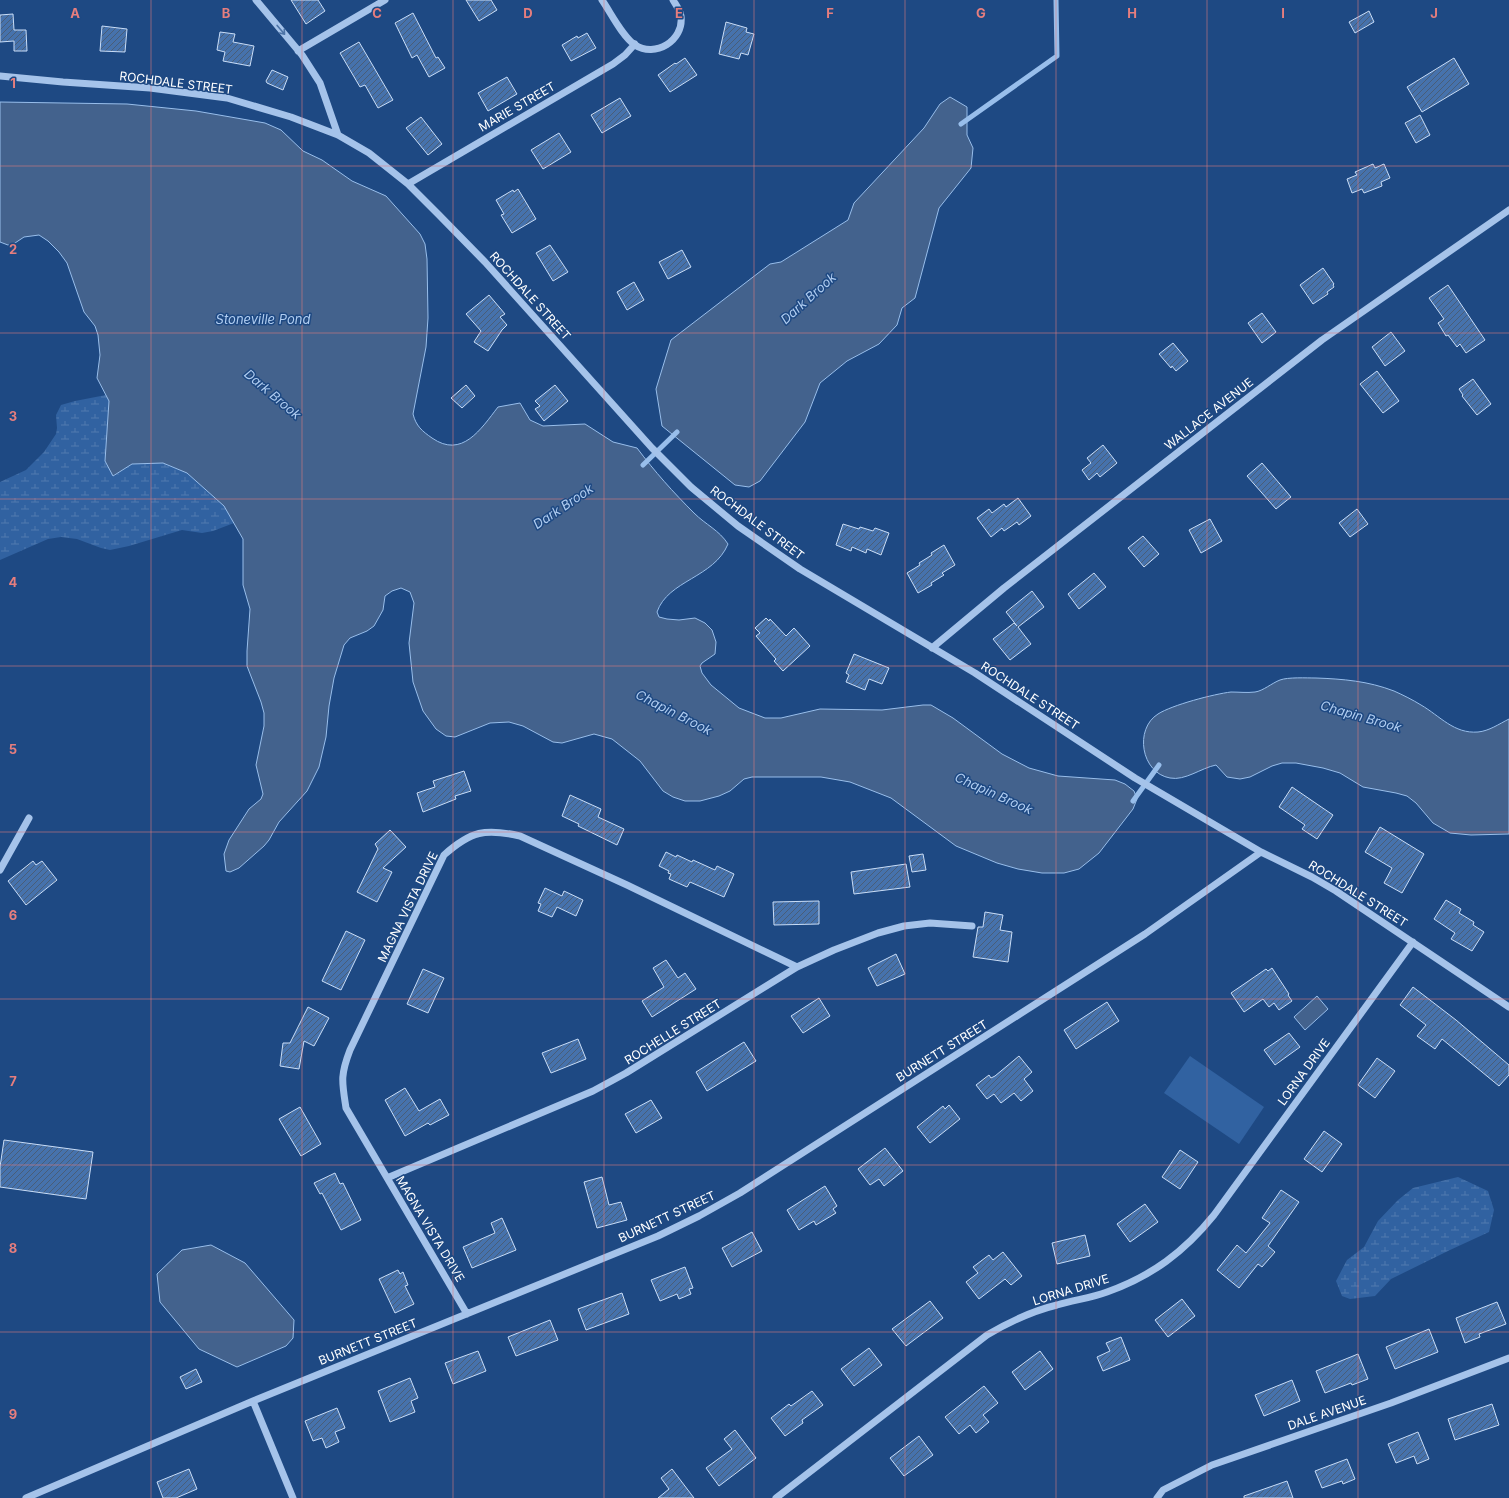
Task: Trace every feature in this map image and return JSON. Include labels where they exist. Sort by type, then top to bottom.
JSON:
[{"type":"street","points":[[256,0],[298,51],[320,83],[338,135]]},
{"type":"street","points":[[298,51],[386,0]]},
{"type":"street","points":[[605,1],[626,35],[640,47],[652,50],[664,47],[674,39],[677,34],[681,22],[679,10],[673,0]]},
{"type":"street","name":"MARIE STREET","points":[[408,184],[613,64],[635,44]]},
{"type":"street","name":"ROCHDALE STREET","points":[[0,76],[150,88],[227,98],[291,117],[338,135],[369,153],[408,184],[485,262],[663,460],[715,508],[749,534],[800,569],[975,674],[1135,778],[1261,852],[1312,877],[1413,942],[1509,1007]]},
{"type":"street","name":"WALLACE AVENUE","points":[[932,648],[1004,588],[1322,340],[1509,210]]},
{"type":"street","points":[[0,870],[28,818]]},
{"type":"street","name":"MAGNA VISTA DRIVE","points":[[467,1314],[346,1108],[342,1080],[344,1066],[354,1043],[444,856],[460,842],[481,833],[493,831],[520,836],[634,888],[797,968]]},
{"type":"street","name":"BURNETT STREET","points":[[26,1498],[253,1402],[658,1236],[721,1204],[1145,934],[1261,852]]},
{"type":"street","name":"ROCHELLE STREET","points":[[387,1178],[593,1091],[626,1073],[797,968],[853,942],[904,926],[930,923],[972,926]]},
{"type":"street","name":"LORNA DRIVE","points":[[776,1498],[987,1335],[1013,1321],[1036,1312],[1056,1305],[1107,1292],[1118,1287],[1158,1267],[1190,1242],[1214,1215],[1413,942]]},
{"type":"street","name":"DALE AVENUE","points":[[1158,1498],[1163,1490],[1212,1465],[1391,1403],[1509,1358]]},
{"type":"street","points":[[253,1402],[294,1498]]},
{"type":"green space","points":[[106,395],[109,401],[105,461],[114,476],[132,464],[163,463],[187,473],[224,506],[234,523],[213,531],[202,533],[182,530],[129,546],[110,550],[77,539],[61,537],[48,539],[0,560],[0,482],[26,470],[44,452],[56,434],[56,415],[61,405]]},
{"type":"green space","points":[[1190,1056],[1264,1107],[1239,1144],[1164,1093]]},
{"type":"green space","points":[[1458,1177],[1488,1191],[1494,1210],[1489,1232],[1391,1279],[1375,1296],[1350,1299],[1342,1296],[1336,1281],[1347,1260],[1364,1247],[1378,1221],[1398,1200],[1413,1188]]},
{"type":"water","points":[[950,97],[967,107],[967,135],[973,148],[971,168],[939,208],[915,298],[902,308],[897,325],[879,344],[847,361],[820,383],[805,422],[760,481],[749,487],[735,485],[662,426],[656,389],[671,340],[770,264],[781,262],[848,220],[854,203],[924,128],[940,104]]},
{"type":"water","name":"Stoneville Pond","points":[[0,102],[127,104],[196,111],[265,123],[281,130],[303,151],[322,160],[352,181],[386,196],[420,234],[425,244],[427,259],[428,318],[426,347],[413,414],[416,422],[422,430],[443,444],[453,445],[462,443],[470,439],[478,432],[498,407],[520,403],[530,420],[543,426],[585,424],[613,442],[637,448],[657,474],[728,544],[713,564],[671,593],[663,601],[657,612],[659,617],[667,619],[679,620],[695,618],[705,623],[712,630],[716,642],[715,654],[702,663],[700,666],[702,673],[711,685],[739,708],[765,718],[781,718],[820,709],[882,710],[931,705],[953,718],[1002,754],[1029,768],[1058,776],[1115,780],[1125,784],[1134,791],[1137,799],[1133,809],[1099,853],[1079,869],[1064,873],[1042,873],[1018,869],[997,863],[956,846],[891,798],[850,782],[821,777],[752,777],[744,779],[730,791],[719,796],[700,801],[685,801],[673,797],[663,791],[640,761],[612,739],[594,734],[562,743],[553,742],[523,726],[509,722],[490,723],[455,737],[446,736],[436,729],[423,711],[413,682],[409,643],[414,603],[410,592],[401,588],[392,591],[385,596],[383,610],[374,626],[367,631],[350,638],[344,645],[334,678],[326,737],[319,767],[307,791],[279,822],[264,846],[239,868],[230,872],[226,871],[224,854],[229,840],[249,809],[261,799],[263,794],[256,765],[264,726],[264,713],[247,666],[250,609],[243,585],[243,539],[224,506],[187,473],[163,463],[132,464],[113,476],[105,461],[109,401],[97,378],[100,355],[98,335],[95,326],[84,312],[67,263],[48,241],[39,235],[24,237],[12,245],[0,242]]},
{"type":"water","points":[[1316,678],[1355,681],[1394,691],[1428,709],[1454,727],[1469,732],[1486,730],[1509,719],[1509,834],[1471,835],[1450,833],[1433,823],[1416,803],[1407,796],[1363,787],[1340,773],[1323,768],[1296,763],[1282,763],[1272,766],[1250,777],[1240,779],[1227,777],[1216,765],[1181,778],[1170,778],[1160,774],[1147,760],[1144,750],[1146,730],[1150,721],[1164,711],[1193,700],[1214,695],[1231,692],[1255,692],[1283,679]]},
{"type":"water","points":[[1317,996],[1328,1009],[1305,1030],[1294,1017]]},
{"type":"water","points":[[211,1245],[245,1263],[294,1320],[293,1338],[286,1346],[237,1367],[199,1349],[160,1302],[157,1274],[182,1250]]},
{"type":"building","points":[[291,0],[318,0],[325,11],[306,24]]},
{"type":"building","points":[[466,0],[491,0],[497,10],[479,21]]},
{"type":"building","points":[[1369,11],[1374,22],[1355,33],[1349,22]]},
{"type":"building","points":[[413,13],[436,58],[438,57],[445,68],[429,77],[417,55],[412,58],[395,23]]},
{"type":"building","points":[[13,14],[14,30],[26,30],[27,51],[14,51],[14,41],[0,42],[0,15]]},
{"type":"building","points":[[726,22],[747,28],[746,32],[754,34],[748,55],[741,53],[739,59],[719,54]]},
{"type":"building","points":[[102,26],[127,29],[125,52],[100,51]]},
{"type":"building","points":[[220,32],[235,34],[233,42],[254,46],[250,66],[223,61],[225,52],[217,50]]},
{"type":"building","points":[[587,33],[596,48],[571,61],[562,45],[577,36],[578,38]]},
{"type":"building","points":[[359,42],[393,100],[378,108],[365,85],[360,87],[340,53]]},
{"type":"building","points":[[685,58],[697,75],[670,92],[658,75]]},
{"type":"building","points":[[1454,58],[1469,84],[1422,112],[1407,87]]},
{"type":"building","points":[[272,70],[288,77],[283,90],[267,83],[266,81]]},
{"type":"building","points":[[507,77],[517,94],[488,111],[478,93]]},
{"type":"building","points":[[620,98],[631,116],[602,133],[591,115]]},
{"type":"building","points":[[1420,115],[1430,135],[1416,143],[1405,123]]},
{"type":"building","points":[[421,117],[442,144],[428,155],[406,128]]},
{"type":"building","points":[[559,133],[571,152],[543,169],[531,150]]},
{"type":"building","points":[[1373,164],[1375,168],[1384,164],[1390,178],[1381,182],[1382,186],[1364,193],[1362,189],[1352,193],[1347,179],[1357,175],[1355,172]]},
{"type":"building","points":[[518,189],[536,219],[512,233],[501,215],[504,214],[496,200],[513,190],[514,192]]},
{"type":"building","points":[[550,245],[568,272],[553,281],[536,253]]},
{"type":"building","points":[[682,250],[691,267],[668,279],[659,262]]},
{"type":"building","points":[[1323,268],[1334,284],[1334,287],[1327,292],[1328,294],[1313,304],[1300,285]]},
{"type":"building","points":[[634,282],[644,300],[627,310],[617,292]]},
{"type":"building","points":[[1448,285],[1485,340],[1466,353],[1460,344],[1457,347],[1448,335],[1446,336],[1438,323],[1444,319],[1429,298]]},
{"type":"building","points":[[489,295],[505,314],[500,317],[507,325],[488,351],[474,342],[481,331],[466,314]]},
{"type":"building","points":[[1262,313],[1276,332],[1262,343],[1248,323]]},
{"type":"building","points":[[1391,332],[1405,351],[1385,366],[1372,347]]},
{"type":"building","points":[[1173,343],[1188,361],[1176,371],[1172,366],[1171,368],[1159,354]]},
{"type":"building","points":[[1377,371],[1399,401],[1383,413],[1360,384]]},
{"type":"building","points":[[1473,379],[1491,404],[1477,415],[1462,396],[1463,395],[1459,389]]},
{"type":"building","points":[[466,385],[475,396],[462,408],[451,398]]},
{"type":"building","points":[[555,385],[568,401],[544,421],[535,409],[540,406],[535,401]]},
{"type":"building","points":[[1103,445],[1117,463],[1100,477],[1097,473],[1089,480],[1082,470],[1091,463],[1087,458]]},
{"type":"building","points":[[1262,463],[1291,497],[1276,509],[1247,476]]},
{"type":"building","points":[[1018,498],[1031,516],[1019,525],[1017,522],[1004,531],[1002,528],[991,537],[977,518],[989,509],[992,513],[1004,504],[1006,507]]},
{"type":"building","points":[[1357,509],[1368,524],[1350,537],[1339,523]]},
{"type":"building","points":[[1210,519],[1222,541],[1201,553],[1189,530]]},
{"type":"building","points":[[843,524],[859,529],[860,527],[873,531],[875,528],[889,533],[881,555],[867,549],[866,553],[852,547],[851,551],[836,545]]},
{"type":"building","points":[[1143,536],[1159,554],[1144,567],[1128,548]]},
{"type":"building","points":[[944,545],[955,565],[942,573],[944,575],[931,583],[932,585],[918,593],[907,573],[932,555],[931,553]]},
{"type":"building","points":[[1094,573],[1106,587],[1079,609],[1068,594]]},
{"type":"building","points":[[1032,591],[1044,607],[1018,627],[1031,644],[1010,660],[993,639],[1014,623],[1017,626],[1006,612]]},
{"type":"building","points":[[766,618],[769,621],[770,619],[786,636],[794,628],[810,646],[783,671],[774,661],[776,659],[756,636],[760,633],[755,628]]},
{"type":"building","points":[[854,654],[889,668],[882,684],[869,679],[865,690],[846,682],[849,675],[846,673]]},
{"type":"building","points":[[464,771],[471,791],[455,796],[456,799],[423,812],[417,793],[435,787],[433,781]]},
{"type":"building","points":[[1292,787],[1333,815],[1317,839],[1302,829],[1305,825],[1279,807]]},
{"type":"building","points":[[570,795],[601,809],[598,817],[624,829],[617,845],[578,826],[579,824],[562,816]]},
{"type":"building","points":[[1380,827],[1424,854],[1402,893],[1384,883],[1392,868],[1365,852]]},
{"type":"building","points":[[390,830],[406,847],[383,868],[392,872],[377,902],[357,892],[378,849],[375,844]]},
{"type":"building","points":[[666,852],[692,862],[693,860],[715,870],[717,866],[734,874],[724,897],[690,882],[687,887],[669,879],[671,874],[668,873],[669,871],[659,866]]},
{"type":"building","points":[[923,854],[926,870],[912,872],[909,856]]},
{"type":"building","points":[[33,861],[36,865],[42,861],[57,880],[26,905],[8,881]]},
{"type":"building","points":[[906,864],[910,887],[854,894],[851,872]]},
{"type":"building","points":[[545,888],[562,896],[564,891],[583,900],[576,916],[557,907],[552,917],[538,911],[541,904],[538,903]]},
{"type":"building","points":[[1446,900],[1461,909],[1459,913],[1474,922],[1473,925],[1484,932],[1472,951],[1451,939],[1455,933],[1434,919]]},
{"type":"building","points":[[819,901],[819,924],[774,925],[773,902]]},
{"type":"building","points":[[985,912],[1003,915],[1000,930],[1012,932],[1008,962],[973,957],[978,927],[983,927]]},
{"type":"building","points":[[346,931],[365,940],[341,990],[322,981]]},
{"type":"building","points":[[896,954],[905,974],[877,986],[868,968]]},
{"type":"building","points":[[666,960],[678,978],[685,973],[696,989],[652,1017],[642,1001],[664,987],[653,968]]},
{"type":"building","points":[[1272,968],[1292,1001],[1279,1010],[1274,1003],[1269,1007],[1263,999],[1244,1012],[1231,993],[1266,969],[1268,971]]},
{"type":"building","points":[[423,969],[444,978],[428,1013],[407,1004]]},
{"type":"building","points":[[1413,987],[1456,1020],[1509,1065],[1509,1075],[1499,1086],[1442,1039],[1435,1049],[1417,1036],[1426,1025],[1400,1005]]},
{"type":"building","points":[[819,998],[830,1016],[803,1033],[791,1016]]},
{"type":"building","points":[[1107,1002],[1119,1021],[1076,1049],[1064,1030]]},
{"type":"building","points":[[308,1007],[329,1018],[314,1046],[304,1041],[299,1069],[280,1066],[283,1043],[290,1043]]},
{"type":"building","points":[[1289,1033],[1300,1047],[1275,1065],[1264,1050]]},
{"type":"building","points":[[578,1039],[586,1059],[551,1073],[542,1053]]},
{"type":"building","points":[[744,1042],[756,1061],[707,1091],[696,1072]]},
{"type":"building","points":[[1019,1056],[1032,1072],[1024,1079],[1033,1091],[1021,1101],[1014,1093],[1001,1103],[994,1094],[987,1099],[976,1085],[989,1075],[991,1078],[995,1076]]},
{"type":"building","points":[[1377,1058],[1395,1071],[1375,1098],[1358,1085]]},
{"type":"building","points":[[405,1088],[419,1111],[440,1099],[449,1115],[430,1125],[428,1123],[405,1136],[385,1100]]},
{"type":"building","points":[[651,1100],[662,1118],[636,1133],[625,1114]]},
{"type":"building","points":[[949,1105],[960,1119],[930,1143],[917,1127],[943,1106],[945,1109]]},
{"type":"building","points":[[300,1107],[321,1144],[301,1156],[279,1119]]},
{"type":"building","points":[[1324,1131],[1342,1144],[1322,1172],[1304,1159]]},
{"type":"building","points":[[4,1140],[93,1152],[86,1199],[0,1187],[0,1167]]},
{"type":"building","points":[[885,1148],[903,1171],[884,1186],[879,1179],[870,1185],[858,1169]]},
{"type":"building","points":[[1180,1150],[1198,1162],[1180,1189],[1162,1177]]},
{"type":"building","points":[[335,1173],[340,1184],[343,1183],[361,1220],[341,1230],[322,1193],[320,1194],[314,1183]]},
{"type":"building","points":[[602,1177],[609,1205],[621,1202],[627,1220],[597,1228],[584,1182]]},
{"type":"building","points":[[825,1186],[837,1206],[833,1209],[836,1213],[816,1225],[814,1221],[799,1230],[787,1210]]},
{"type":"building","points":[[1281,1190],[1299,1202],[1268,1246],[1275,1252],[1262,1267],[1258,1264],[1239,1288],[1217,1270],[1237,1245],[1246,1253],[1270,1223],[1262,1218]]},
{"type":"building","points":[[1145,1204],[1158,1222],[1130,1242],[1117,1224]]},
{"type":"building","points":[[502,1218],[516,1250],[472,1268],[463,1247],[495,1233],[491,1223]]},
{"type":"building","points":[[752,1232],[762,1251],[732,1267],[722,1248]]},
{"type":"building","points":[[1085,1235],[1090,1256],[1057,1264],[1052,1243]]},
{"type":"building","points":[[1003,1252],[1022,1276],[1011,1285],[1005,1279],[979,1299],[966,1282],[978,1273],[973,1267],[989,1255],[993,1260]]},
{"type":"building","points":[[685,1267],[693,1288],[689,1289],[691,1294],[679,1299],[677,1294],[660,1301],[651,1280]]},
{"type":"building","points":[[398,1270],[400,1274],[403,1272],[408,1285],[405,1286],[414,1304],[395,1313],[379,1279]]},
{"type":"building","points":[[622,1293],[629,1314],[586,1330],[578,1309]]},
{"type":"building","points":[[1182,1299],[1195,1316],[1168,1337],[1155,1320]]},
{"type":"building","points":[[930,1301],[943,1318],[906,1346],[892,1329]]},
{"type":"building","points":[[1497,1302],[1506,1324],[1479,1334],[1480,1337],[1465,1343],[1456,1318]]},
{"type":"building","points":[[550,1320],[558,1340],[516,1356],[508,1337]]},
{"type":"building","points":[[1429,1329],[1438,1352],[1395,1369],[1386,1347]]},
{"type":"building","points":[[1121,1337],[1130,1360],[1103,1371],[1097,1357],[1110,1351],[1106,1343]]},
{"type":"building","points":[[869,1348],[882,1365],[854,1386],[841,1369]]},
{"type":"building","points":[[478,1351],[486,1371],[453,1384],[445,1363]]},
{"type":"building","points":[[1040,1351],[1053,1369],[1025,1390],[1012,1372]]},
{"type":"building","points":[[1358,1354],[1368,1379],[1352,1385],[1351,1383],[1325,1393],[1316,1371]]},
{"type":"building","points":[[196,1369],[202,1382],[186,1389],[180,1377]]},
{"type":"building","points":[[410,1378],[418,1398],[411,1401],[415,1412],[390,1422],[378,1391]]},
{"type":"building","points":[[1292,1380],[1300,1401],[1264,1416],[1255,1395]]},
{"type":"building","points":[[984,1386],[998,1403],[983,1415],[989,1422],[976,1433],[970,1425],[959,1434],[945,1417]]},
{"type":"building","points":[[812,1391],[823,1405],[802,1420],[803,1423],[785,1436],[771,1418],[789,1404],[791,1406]]},
{"type":"building","points":[[1492,1404],[1499,1425],[1455,1440],[1448,1419]]},
{"type":"building","points":[[337,1408],[345,1428],[335,1432],[339,1442],[326,1448],[322,1438],[313,1441],[305,1421]]},
{"type":"building","points":[[735,1430],[756,1458],[719,1486],[706,1468],[732,1449],[724,1439]]},
{"type":"building","points":[[1418,1432],[1429,1459],[1417,1464],[1414,1456],[1396,1463],[1388,1444]]},
{"type":"building","points":[[919,1436],[933,1455],[904,1476],[890,1458]]},
{"type":"building","points":[[1347,1459],[1355,1479],[1343,1484],[1342,1481],[1322,1488],[1315,1471]]},
{"type":"building","points":[[189,1469],[197,1489],[176,1498],[163,1498],[157,1482]]},
{"type":"building","points":[[672,1469],[694,1498],[658,1498],[669,1489],[661,1478]]},
{"type":"building","points":[[1287,1481],[1293,1498],[1244,1498],[1244,1496]]},
{"type":"waterway","name":"Dark Brook","points":[[961,124],[1057,56],[1056,0]]},
{"type":"waterway","name":"Dark Brook","points":[[643,465],[677,432]]},
{"type":"waterway","name":"Chapin Brook","points":[[1133,801],[1159,765]]}]
